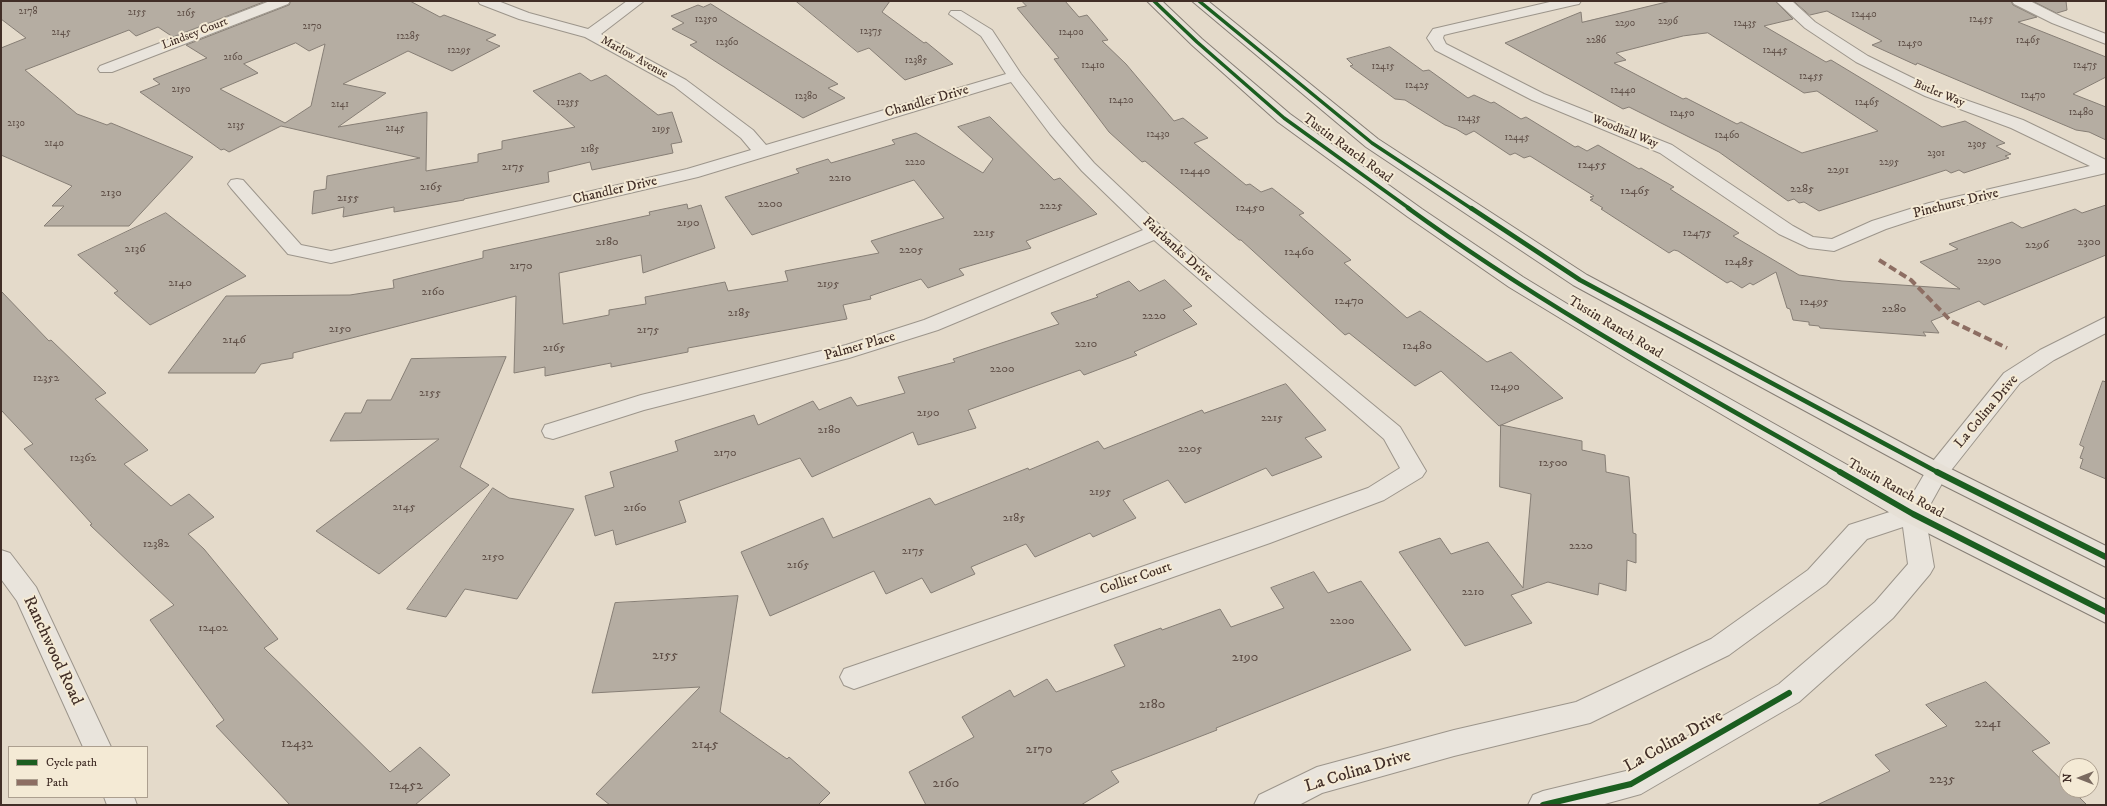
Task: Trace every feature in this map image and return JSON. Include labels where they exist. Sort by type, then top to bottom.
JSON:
[{"type":"main road","name":"Tustin Ranch Road","points":[[1154,1],[1197,42],[1284,118],[1415,213],[1516,282],[1636,355],[1913,514],[2106,612]]},
{"type":"main road","name":"Tustin Ranch Road","points":[[1199,1],[1372,143],[1580,280],[1936,472],[2106,557]]},
{"type":"street","name":"Lindsey Court","points":[[106,68],[283,1]]},
{"type":"street","name":"Marlow Avenue","points":[[485,1],[524,16],[590,34],[680,84],[747,134],[762,152]]},
{"type":"street","points":[[590,34],[637,1]]},
{"type":"street","name":"Woodhall Way","points":[[1574,1],[1449,29],[1438,32],[1435,38],[1440,47],[1538,97],[1666,149],[1786,230],[1809,242]]},
{"type":"street","name":"Butler Way","points":[[1783,1],[1810,25],[1862,59],[1931,92],[2016,124],[2106,168]]},
{"type":"street","points":[[2019,1],[2057,20],[2106,39]]},
{"type":"street","name":"Fairbanks Drive","points":[[956,14],[987,33],[1015,76],[1056,130],[1088,167],[1156,232],[1257,320],[1392,433],[1414,471]]},
{"type":"street","name":"Chandler Drive","points":[[237,184],[296,250],[331,256],[692,173],[1015,76]]},
{"type":"street","name":"Pinehurst Drive","points":[[1809,242],[1834,245],[1879,225],[1936,207],[2106,168]]},
{"type":"street","name":"Palmer Place","points":[[553,431],[641,403],[849,351],[931,325],[1156,232]]},
{"type":"street","name":"La Colina Drive","points":[[1542,805],[1630,784],[1789,693],[1884,610],[1921,567],[1913,514],[1936,472],[2012,378],[2047,354],[2106,324]]},
{"type":"street","name":"Collier Court","points":[[854,677],[1268,534],[1376,494],[1414,471]]},
{"type":"street","name":"La Colina Drive","points":[[1269,805],[1317,781],[1454,743],[1580,714],[1720,647],[1817,577],[1858,532],[1913,514]]},
{"type":"street","name":"Ranchwood Road","points":[[1,560],[27,595],[97,746]]},
{"type":"building","points":[[1,1],[266,1],[173,37],[158,27],[136,36],[129,30],[25,70],[77,114],[107,125],[111,123],[193,157],[129,226],[44,226],[64,206],[52,206],[72,186],[1,155],[1,48],[26,38],[1,19]]},
{"type":"building","points":[[291,1],[410,1],[440,17],[444,15],[496,35],[486,40],[500,46],[452,71],[408,51],[343,84],[386,93],[338,127],[427,112],[426,171],[478,162],[478,154],[502,149],[502,141],[575,127],[533,91],[580,73],[591,81],[606,75],[658,115],[672,112],[682,142],[671,144],[673,153],[592,170],[590,162],[548,172],[549,182],[464,200],[394,212],[394,207],[343,217],[344,207],[312,214],[314,191],[326,189],[327,176],[420,158],[281,126],[229,152],[224,149],[221,150],[140,92],[160,84],[153,79],[207,58],[186,45],[289,5]],"holes":[[[296,43],[309,51],[325,44],[311,106],[285,123],[220,89],[258,73],[244,64]]]},
{"type":"building","points":[[796,1],[890,1],[882,12],[924,43],[926,42],[953,64],[905,80],[869,48],[858,52]]},
{"type":"building","points":[[1022,1],[1065,1],[1079,17],[1087,15],[1108,40],[1102,41],[1126,64],[1174,121],[1183,118],[1208,138],[1194,143],[1246,185],[1250,184],[1261,192],[1272,188],[1304,213],[1299,215],[1351,260],[1344,263],[1407,318],[1420,311],[1487,362],[1511,352],[1563,398],[1499,426],[1441,371],[1415,386],[1349,333],[1345,335],[1241,240],[1239,240],[1145,161],[1142,162],[1109,132],[1054,59],[1059,58],[1017,8],[1026,6]]},
{"type":"building","points":[[1671,1],[1775,1],[1793,19],[1764,26],[1826,62],[1831,60],[1942,127],[1965,121],[2005,143],[1996,146],[2011,154],[2005,156],[2009,158],[1964,173],[1959,170],[1951,173],[1946,170],[1819,211],[1804,202],[1799,203],[1794,199],[1788,201],[1719,152],[1629,107],[1623,109],[1505,43],[1581,12],[1582,22]],"holes":[[[1708,33],[1804,93],[1817,91],[1878,131],[1802,153],[1741,122],[1737,124],[1686,98],[1683,99],[1614,63],[1626,60],[1616,53],[1683,36]]]},
{"type":"building","points":[[1794,1],[2011,1],[2013,5],[2037,17],[2018,22],[2106,57],[2106,77],[2073,94],[2106,107],[2106,140],[2089,132],[2076,130],[1917,63],[1916,65],[1872,45],[1882,41],[1827,11],[1810,15]]},
{"type":"building","points":[[2033,1],[2066,1],[2067,10],[2057,13]]},
{"type":"building","points":[[711,4],[838,84],[828,88],[845,98],[803,118],[690,45],[697,42],[672,29],[684,23],[671,16],[698,5],[703,7]]},
{"type":"building","points":[[1390,47],[1423,71],[1429,70],[1468,98],[1474,95],[1491,103],[1494,102],[1521,119],[1526,117],[1575,147],[1578,146],[1587,151],[1598,145],[1639,169],[1641,168],[1674,187],[1670,189],[1739,233],[1733,236],[1799,275],[1842,281],[1960,289],[1920,262],[1958,249],[1949,244],[2012,222],[2022,228],[2075,209],[2082,213],[2106,205],[2106,255],[1984,305],[1979,301],[1931,321],[1939,333],[1923,332],[1926,336],[1820,328],[1819,326],[1809,325],[1809,322],[1793,320],[1790,309],[1787,308],[1776,272],[1753,285],[1750,283],[1742,288],[1731,281],[1727,283],[1678,251],[1674,250],[1669,253],[1601,209],[1603,208],[1590,200],[1593,199],[1590,197],[1594,196],[1530,156],[1524,158],[1515,153],[1510,155],[1474,131],[1466,135],[1445,125],[1405,100],[1395,99],[1350,66],[1353,65],[1347,59]]},
{"type":"building","points":[[990,117],[1054,180],[1060,178],[1097,214],[1026,241],[1031,248],[959,269],[964,275],[928,288],[921,279],[870,296],[871,299],[843,305],[847,319],[688,348],[688,352],[611,367],[611,363],[545,376],[545,367],[514,373],[516,296],[293,353],[293,358],[261,364],[255,373],[168,373],[226,296],[350,295],[394,288],[393,280],[483,258],[483,251],[650,215],[649,212],[687,204],[688,209],[701,205],[715,248],[643,273],[641,255],[559,273],[563,324],[609,315],[609,310],[646,304],[645,297],[725,282],[728,291],[788,281],[785,271],[879,253],[871,241],[944,218],[914,180],[752,235],[725,197],[799,173],[796,169],[828,159],[831,163],[895,144],[892,140],[916,133],[983,173],[993,159],[958,127]]},
{"type":"building","points":[[166,213],[246,276],[150,325],[114,293],[118,291],[78,255]]},
{"type":"building","points":[[1165,280],[1192,306],[1183,310],[1197,324],[1134,352],[1137,355],[1084,375],[1080,370],[968,410],[976,428],[918,445],[913,432],[812,477],[800,458],[679,501],[686,522],[616,545],[613,530],[595,536],[585,496],[614,487],[610,472],[678,451],[675,441],[754,415],[758,425],[813,401],[819,410],[851,397],[857,406],[905,393],[898,377],[955,362],[953,359],[1059,324],[1051,313],[1098,297],[1096,295],[1129,281],[1139,291]]},
{"type":"building","points":[[1,291],[49,341],[51,340],[106,393],[95,399],[148,450],[124,464],[171,506],[189,494],[214,517],[188,534],[204,549],[278,639],[264,648],[390,772],[420,747],[450,775],[415,805],[290,805],[216,726],[224,720],[150,620],[174,605],[90,525],[92,524],[24,449],[33,444],[1,410]]},
{"type":"building","points":[[506,357],[460,467],[489,485],[379,574],[316,531],[439,439],[330,441],[345,413],[361,413],[367,400],[391,400],[411,359]]},
{"type":"building","points":[[2103,381],[2106,382],[2106,479],[2080,468],[2083,459],[2080,458],[2084,447],[2080,445]]},
{"type":"building","points":[[1286,384],[1326,430],[1305,438],[1322,457],[1272,476],[1266,468],[1185,503],[1168,480],[1123,500],[1136,518],[1093,537],[1090,533],[1035,557],[1026,544],[971,567],[975,574],[931,593],[922,578],[886,594],[874,571],[770,616],[741,552],[823,518],[833,538],[930,498],[935,505],[1028,468],[1029,470],[1098,441],[1104,449],[1202,410],[1204,413]]},
{"type":"building","points":[[1501,425],[1582,441],[1582,450],[1605,455],[1606,472],[1629,477],[1633,533],[1636,534],[1636,563],[1627,560],[1626,591],[1599,583],[1598,595],[1548,582],[1511,595],[1532,623],[1465,646],[1399,552],[1440,538],[1451,554],[1488,542],[1523,588],[1531,494],[1500,487]]},
{"type":"building","points":[[493,488],[509,498],[574,509],[517,599],[465,589],[446,617],[407,609]]},
{"type":"building","points":[[1314,572],[1328,593],[1361,581],[1411,650],[1216,728],[1217,730],[1111,771],[1119,782],[1081,805],[926,805],[909,772],[974,737],[962,717],[1010,690],[1014,697],[1047,679],[1056,692],[1125,666],[1114,645],[1161,628],[1162,630],[1220,609],[1231,627],[1284,608],[1271,588]]},
{"type":"building","points":[[738,596],[720,712],[787,759],[789,757],[830,793],[818,805],[610,805],[596,794],[700,687],[592,693],[615,603]]},
{"type":"building","points":[[1986,682],[2050,743],[2032,751],[2059,777],[2059,798],[2080,798],[2087,805],[1817,805],[1890,771],[1875,755],[1947,726],[1926,705]]},
{"type":"marked path","points":[[1879,260],[1911,280],[1951,321],[2007,348]]},
{"type":"cycle path","points":[[1154,1],[1197,42],[1284,118],[1415,213],[1516,282],[1636,355],[1913,514],[2106,612]]},
{"type":"cycle path","points":[[1199,1],[1372,143],[1580,280],[1937,472],[2106,557]]},
{"type":"cycle path","points":[[1543,805],[1631,784],[1789,693]]}]
